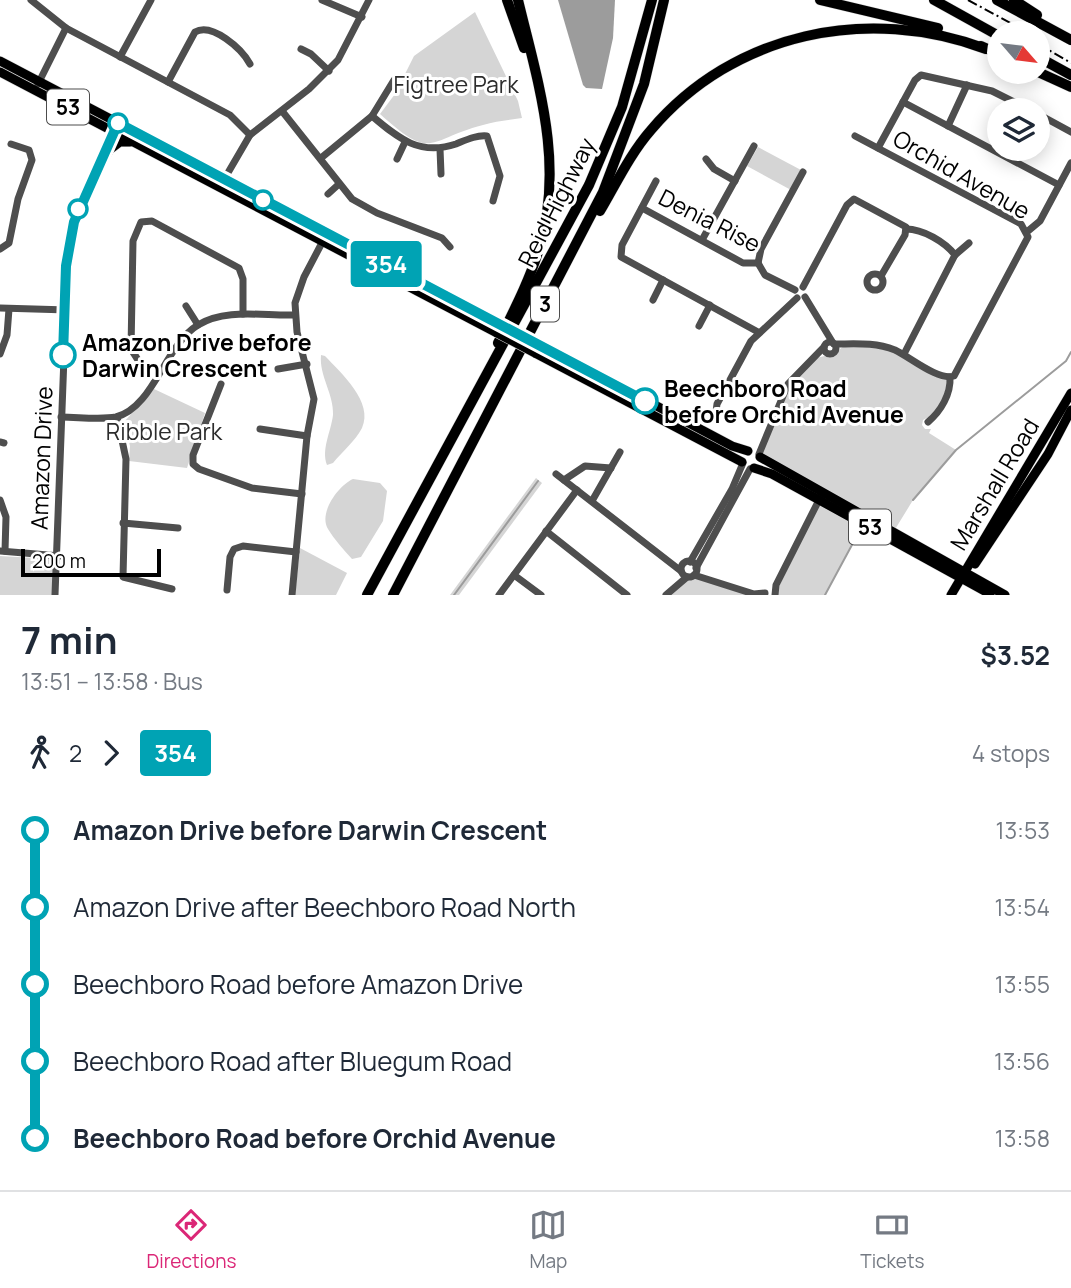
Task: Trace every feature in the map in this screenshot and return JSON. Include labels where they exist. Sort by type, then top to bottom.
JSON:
[{"type":"highway","points":[[507,0],[543,102]]},
{"type":"highway","points":[[415,506],[483,377],[531,274],[547,216],[551,159],[543,102],[518,0]]},
{"type":"highway","name":"Reid Highway","points":[[367,595],[508,339],[601,160],[632,80],[652,0]]},
{"type":"highway","name":"Reid Highway","points":[[393,595],[591,218],[625,139],[651,57],[664,0]]},
{"type":"highway","points":[[820,0],[926,24],[986,49]]},
{"type":"highway","points":[[934,0],[987,29]]},
{"type":"highway","points":[[997,0],[1071,38]]},
{"type":"highway","points":[[1014,0],[1071,38]]},
{"type":"highway","points":[[546,302],[640,143],[678,102],[730,65],[789,40],[861,27],[934,33],[986,49]]},
{"type":"highway","points":[[1050,64],[1071,75]]},
{"type":"highway","points":[[1050,77],[1071,87]]},
{"type":"main road","name":"53","points":[[0,61],[37,85],[537,348],[733,446],[754,453],[821,496],[964,576],[1004,595]]},
{"type":"main road","name":"53","points":[[0,72],[37,85]]},
{"type":"main road","name":"53","points":[[119,128],[136,142],[222,183]]},
{"type":"main road","points":[[112,148],[122,142],[136,142]]},
{"type":"main road","name":"53","points":[[537,348],[747,465],[821,496]]},
{"type":"main road","name":"Marshall Road","points":[[953,595],[1071,393]]},
{"type":"main road","name":"Marshall Road","points":[[964,576],[1048,453],[1071,410]]},
{"type":"main road","points":[[747,465],[754,453]]},
{"type":"main road","points":[[747,465],[754,453]]},
{"type":"main road","name":"53","points":[[964,576],[992,595]]},
{"type":"street","points":[[31,0],[65,28],[230,115],[250,135]]},
{"type":"street","points":[[120,57],[151,0]]},
{"type":"street","points":[[321,0],[362,17]]},
{"type":"street","points":[[222,183],[250,135],[328,71],[362,17],[369,0]]},
{"type":"street","points":[[37,85],[65,28]]},
{"type":"street","points":[[168,82],[195,32],[200,29],[212,31],[247,52],[250,64]]},
{"type":"street","points":[[301,49],[311,54],[328,71]]},
{"type":"street","points":[[878,148],[921,75],[967,85],[1007,98]]},
{"type":"street","points":[[321,158],[373,116],[394,80]]},
{"type":"street","points":[[948,126],[967,85]]},
{"type":"street","points":[[903,102],[1059,185]]},
{"type":"street","points":[[282,111],[339,184],[363,206],[442,238],[450,247]]},
{"type":"street","points":[[373,116],[405,142],[419,148],[440,149],[487,136],[500,176],[492,201]]},
{"type":"street","points":[[1050,121],[1071,132]]},
{"type":"street","name":"Amazon Drive","points":[[67,310],[71,256],[77,225],[119,128]]},
{"type":"street","name":"Amazon Drive","points":[[57,595],[68,251],[74,222],[119,128]]},
{"type":"street","name":"Orchid Avenue","points":[[855,136],[1021,224],[1027,230],[1026,245],[960,370],[950,377],[949,392],[938,412],[928,422]]},
{"type":"street","points":[[397,159],[405,142]]},
{"type":"street","points":[[0,249],[9,243],[18,199],[32,156],[29,150],[10,144]]},
{"type":"street","points":[[702,240],[754,146]]},
{"type":"street","points":[[440,149],[441,174]]},
{"type":"street","points":[[706,159],[714,169],[735,181]]},
{"type":"street","points":[[1027,230],[1040,221],[1071,163]]},
{"type":"street","points":[[758,264],[761,250],[803,172]]},
{"type":"street","points":[[656,181],[622,245],[621,257],[758,332]]},
{"type":"street","points":[[328,194],[339,184]]},
{"type":"street","points":[[715,419],[717,404],[758,332],[800,293],[847,205],[854,199],[902,222],[906,229],[920,232],[945,245],[955,255]]},
{"type":"street","name":"Denia Rise","points":[[642,208],[743,262],[758,264],[765,275],[800,293]]},
{"type":"street","points":[[158,374],[138,360],[131,349],[133,241],[141,222],[152,221],[239,268],[243,279],[243,314]]},
{"type":"street","points":[[881,276],[906,229]]},
{"type":"street","points":[[292,595],[307,436],[314,399],[294,315],[298,291],[325,237]]},
{"type":"street","points":[[904,354],[955,255],[969,243]]},
{"type":"street","points":[[653,300],[663,280]]},
{"type":"street","points":[[800,293],[816,313],[833,348]]},
{"type":"street","points":[[699,326],[710,305]]},
{"type":"street","points":[[186,306],[198,325]]},
{"type":"street","points":[[0,308],[67,310]]},
{"type":"street","points":[[0,354],[7,335],[9,309]]},
{"type":"street","points":[[63,417],[117,416],[140,401],[182,338],[198,325],[243,314],[294,315]]},
{"type":"street","points":[[754,453],[788,384],[824,346],[824,332]]},
{"type":"street","points":[[812,359],[847,344],[869,343],[904,354],[950,377]]},
{"type":"street","points":[[824,346],[833,348]]},
{"type":"street","points":[[278,369],[307,364]]},
{"type":"street","points":[[221,384],[193,455],[193,464],[199,469],[244,486],[302,494]]},
{"type":"street","points":[[117,416],[126,459],[123,576],[172,589]]},
{"type":"street","points":[[261,429],[307,436]]},
{"type":"street","points":[[592,501],[620,452]]},
{"type":"street","points":[[666,595],[690,572],[741,484],[747,465]]},
{"type":"street","points":[[690,572],[687,562],[747,465]]},
{"type":"street","points":[[564,480],[585,467],[611,468]]},
{"type":"street","points":[[556,474],[671,561],[690,572],[755,594],[770,594],[821,496]]},
{"type":"street","points":[[732,489],[741,484]]},
{"type":"street","points":[[499,595],[577,489]]},
{"type":"street","points":[[0,500],[6,517],[3,551],[58,556]]},
{"type":"street","points":[[123,523],[177,528]]},
{"type":"street","points":[[546,531],[627,595]]},
{"type":"street","points":[[227,590],[230,557],[234,549],[243,546],[296,552]]},
{"type":"street","points":[[671,561],[687,562]]},
{"type":"street","points":[[687,562],[690,572]]},
{"type":"street","points":[[514,575],[541,595]]},
{"type":"green space","name":"Figtree Park","points":[[475,12],[518,101],[522,118],[488,124],[430,143],[421,143],[410,138],[380,114],[395,94],[414,56]]},
{"type":"green space","points":[[758,147],[801,170],[791,190],[747,166]]},
{"type":"green space","points":[[847,344],[878,345],[950,377],[938,412],[923,420],[922,425],[925,429],[931,429],[929,433],[956,450],[913,500],[894,531],[759,454],[788,384],[812,359],[833,354]]},
{"type":"green space","points":[[321,355],[325,356],[354,389],[364,408],[365,418],[356,437],[333,463],[327,465],[326,447],[333,407],[322,370]]},
{"type":"green space","name":"Ribble Park","points":[[154,389],[205,413],[187,468],[129,461],[130,446],[124,422]]},
{"type":"green space","points":[[536,478],[542,483],[459,595],[450,595]]},
{"type":"green space","points":[[353,479],[380,483],[387,491],[383,521],[361,557],[352,559],[328,529],[326,515],[336,493]]},
{"type":"green space","points":[[819,500],[863,523],[825,595],[775,595]]},
{"type":"green space","points":[[300,548],[347,573],[336,595],[295,595]]},
{"type":"green space","points":[[0,556],[53,559],[52,595],[0,595]]},
{"type":"green space","points":[[694,575],[755,595],[666,595]]},
{"type":"shaded area","points":[[558,0],[615,0],[613,38],[602,89],[586,88],[583,85]]},
{"type":"waterway","points":[[913,500],[956,450],[1066,361],[1071,352]]},
{"type":"waterway","points":[[454,595],[538,481]]},
{"type":"waterway","points":[[825,595],[860,530]]},
{"type":"railway","points":[[968,0],[1007,21]]},
{"type":"railway","points":[[1050,51],[1071,63]]},
{"type":"bus line","name":"354","points":[[63,355],[66,266],[74,222],[82,197],[118,123],[645,401]]},
{"type":"place","name":"Amazon Drive before Darwin Crescent","points":[[63,355]]},
{"type":"place","name":"Beechboro Road before Orchid Avenue","points":[[645,401]]}]
